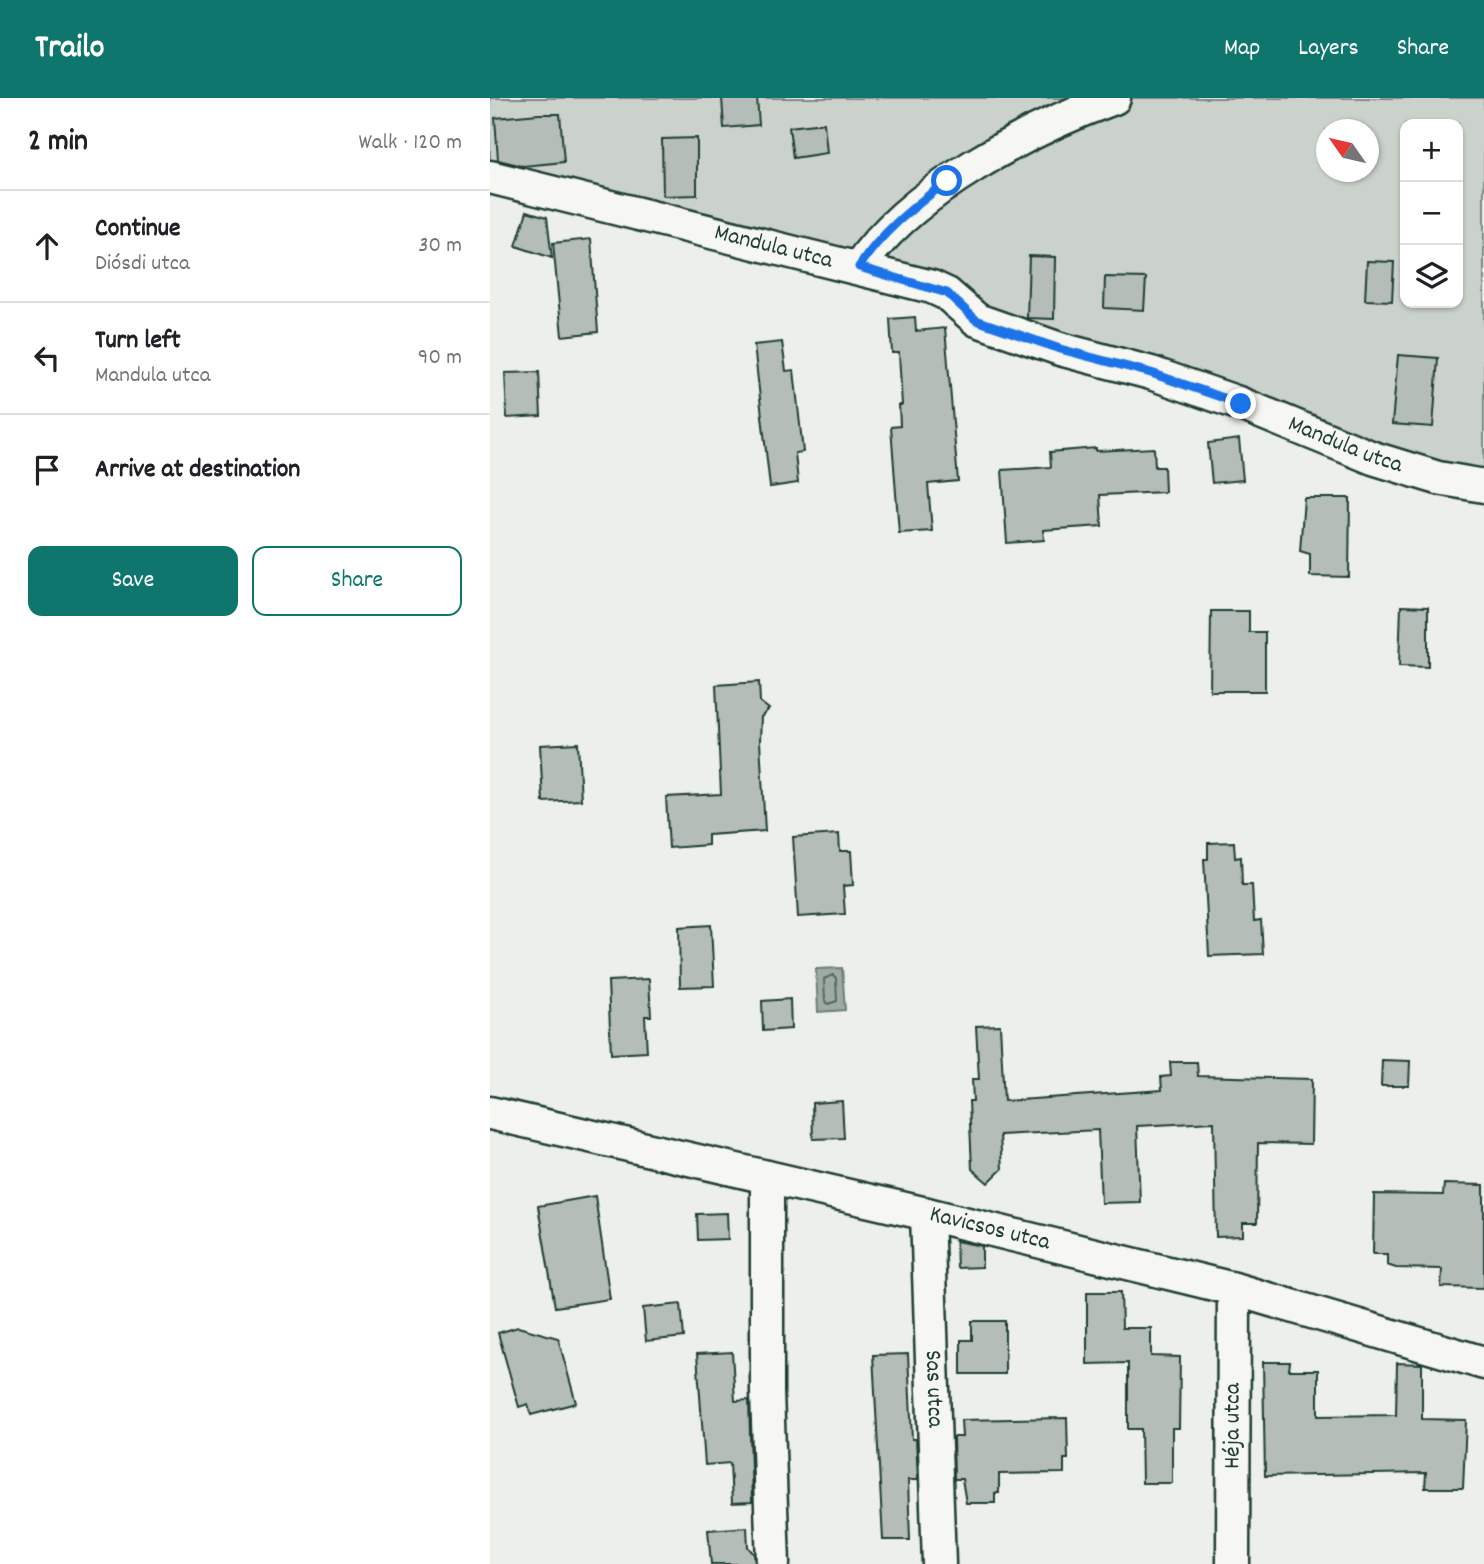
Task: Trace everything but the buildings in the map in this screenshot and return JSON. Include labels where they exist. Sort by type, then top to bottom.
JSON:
[{"type":"street","points":[[859,267],[872,247],[904,215],[947,181],[1033,134],[1114,98]]},
{"type":"street","name":"Mandula utca","points":[[490,177],[932,287],[947,293],[976,320],[1060,349],[1151,373],[1241,404],[1373,458],[1438,478],[1484,486]]},
{"type":"street","name":"Kavicsos utca","points":[[490,1113],[927,1214],[1234,1289],[1484,1363]]},
{"type":"street","points":[[767,1177],[767,1392],[774,1564]]},
{"type":"street","name":"Sas utca","points":[[927,1214],[939,1564]]},
{"type":"street","name":"Héja utca","points":[[1233,1564],[1234,1289]]},
{"type":"shaded area","points":[[490,98],[1484,98],[1484,486],[965,312],[490,177]]},
{"type":"water","points":[[842,968],[845,1010],[818,1012],[816,969]]},
{"type":"route","points":[[947,181],[904,215],[872,247],[859,267],[947,293],[976,320],[1060,349],[1151,373],[1241,404]]}]
